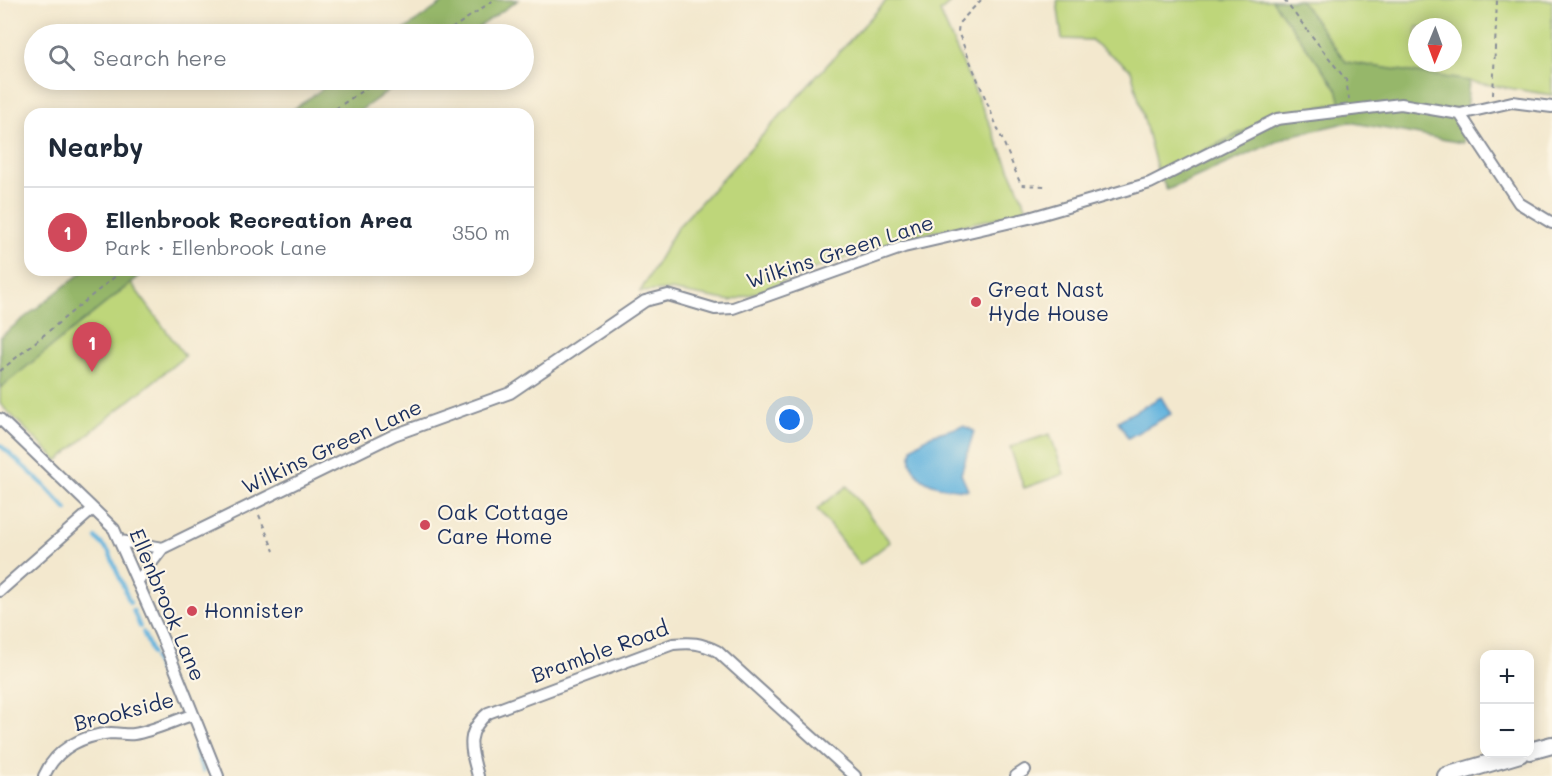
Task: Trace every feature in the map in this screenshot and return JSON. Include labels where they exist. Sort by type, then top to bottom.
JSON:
[{"type":"main road","points":[[1534,750],[1552,745]]},
{"type":"main road","points":[[1446,776],[1504,758]]},
{"type":"street","points":[[1552,107],[1512,102],[1460,114],[1519,202],[1552,223]]},
{"type":"street","name":"Wilkins Green Lane","points":[[137,582],[163,548],[394,435],[510,393],[645,301],[668,295],[715,309],[733,308],[904,247],[1029,218],[1150,183],[1277,119],[1401,104],[1460,114]]},
{"type":"street","name":"Ellenbrook Lane","points":[[0,419],[114,529],[182,684],[192,715],[218,776]]},
{"type":"street","points":[[0,591],[93,509]]},
{"type":"street","points":[[120,541],[163,548]]},
{"type":"street","name":"Bramble Road","points":[[478,776],[470,747],[472,735],[479,721],[488,713],[673,644],[684,643],[700,643],[717,651],[855,776]]},
{"type":"street","name":"Brookside","points":[[44,776],[50,762],[69,745],[88,738],[110,734],[134,734],[192,715]]},
{"type":"path","points":[[459,24],[494,0]]},
{"type":"path","points":[[981,0],[959,23],[958,32],[1021,185],[1046,186]]},
{"type":"path","points":[[1284,0],[1346,80],[1351,110]]},
{"type":"path","points":[[1493,107],[1497,0]]},
{"type":"path","points":[[337,108],[363,90]]},
{"type":"path","points":[[0,371],[116,276]]},
{"type":"path","points":[[255,504],[274,551]]},
{"type":"green space","points":[[447,0],[518,0],[483,24],[412,24]]},
{"type":"green space","points":[[887,0],[953,0],[940,12],[1028,211],[904,238],[816,268],[731,301],[670,290],[640,292],[677,228]]},
{"type":"green space","points":[[1057,0],[1272,0],[1337,89],[1342,103],[1277,115],[1158,173],[1131,70],[1091,40],[1062,39]]},
{"type":"green space","points":[[1272,0],[1300,0],[1346,62],[1469,81],[1463,143],[1349,122],[1289,136],[1167,190],[1158,173],[1277,115],[1341,103],[1337,89]]},
{"type":"green space","points":[[1300,0],[1552,0],[1552,95],[1408,72],[1462,72],[1462,18],[1408,18],[1408,72],[1346,62]]},
{"type":"green space","points":[[321,90],[390,90],[364,108],[295,108]]},
{"type":"green space","points":[[77,276],[140,276],[0,388],[0,337]]},
{"type":"green space","points":[[131,283],[185,356],[58,461],[0,404],[0,388]]},
{"type":"green space","points":[[1050,434],[1064,474],[1024,488],[1010,447]]},
{"type":"green space","points":[[847,486],[890,542],[860,565],[817,509]]},
{"type":"water","points":[[1161,397],[1171,414],[1128,438],[1118,421]]},
{"type":"water","points":[[963,426],[974,431],[961,474],[968,490],[952,489],[926,481],[914,470],[911,462],[912,448],[931,435]]},
{"type":"waterway","points":[[0,445],[43,484],[67,510]]},
{"type":"waterway","points":[[96,538],[109,552],[130,603]]},
{"type":"waterway","points":[[133,610],[140,627]]},
{"type":"waterway","points":[[143,632],[152,653]]},
{"type":"waterway","points":[[154,658],[159,671]]},
{"type":"waterway","points":[[161,674],[169,694]]},
{"type":"waterway","points":[[194,747],[203,771]]},
{"type":"place","name":"Great Nast Hyde House","points":[[976,302]]},
{"type":"place","name":"Ellenbrook Recreation Area","points":[[92,372]]},
{"type":"place","name":"Oak Cottage Care Home","points":[[425,525]]},
{"type":"place","name":"Honnister","points":[[192,611]]}]
